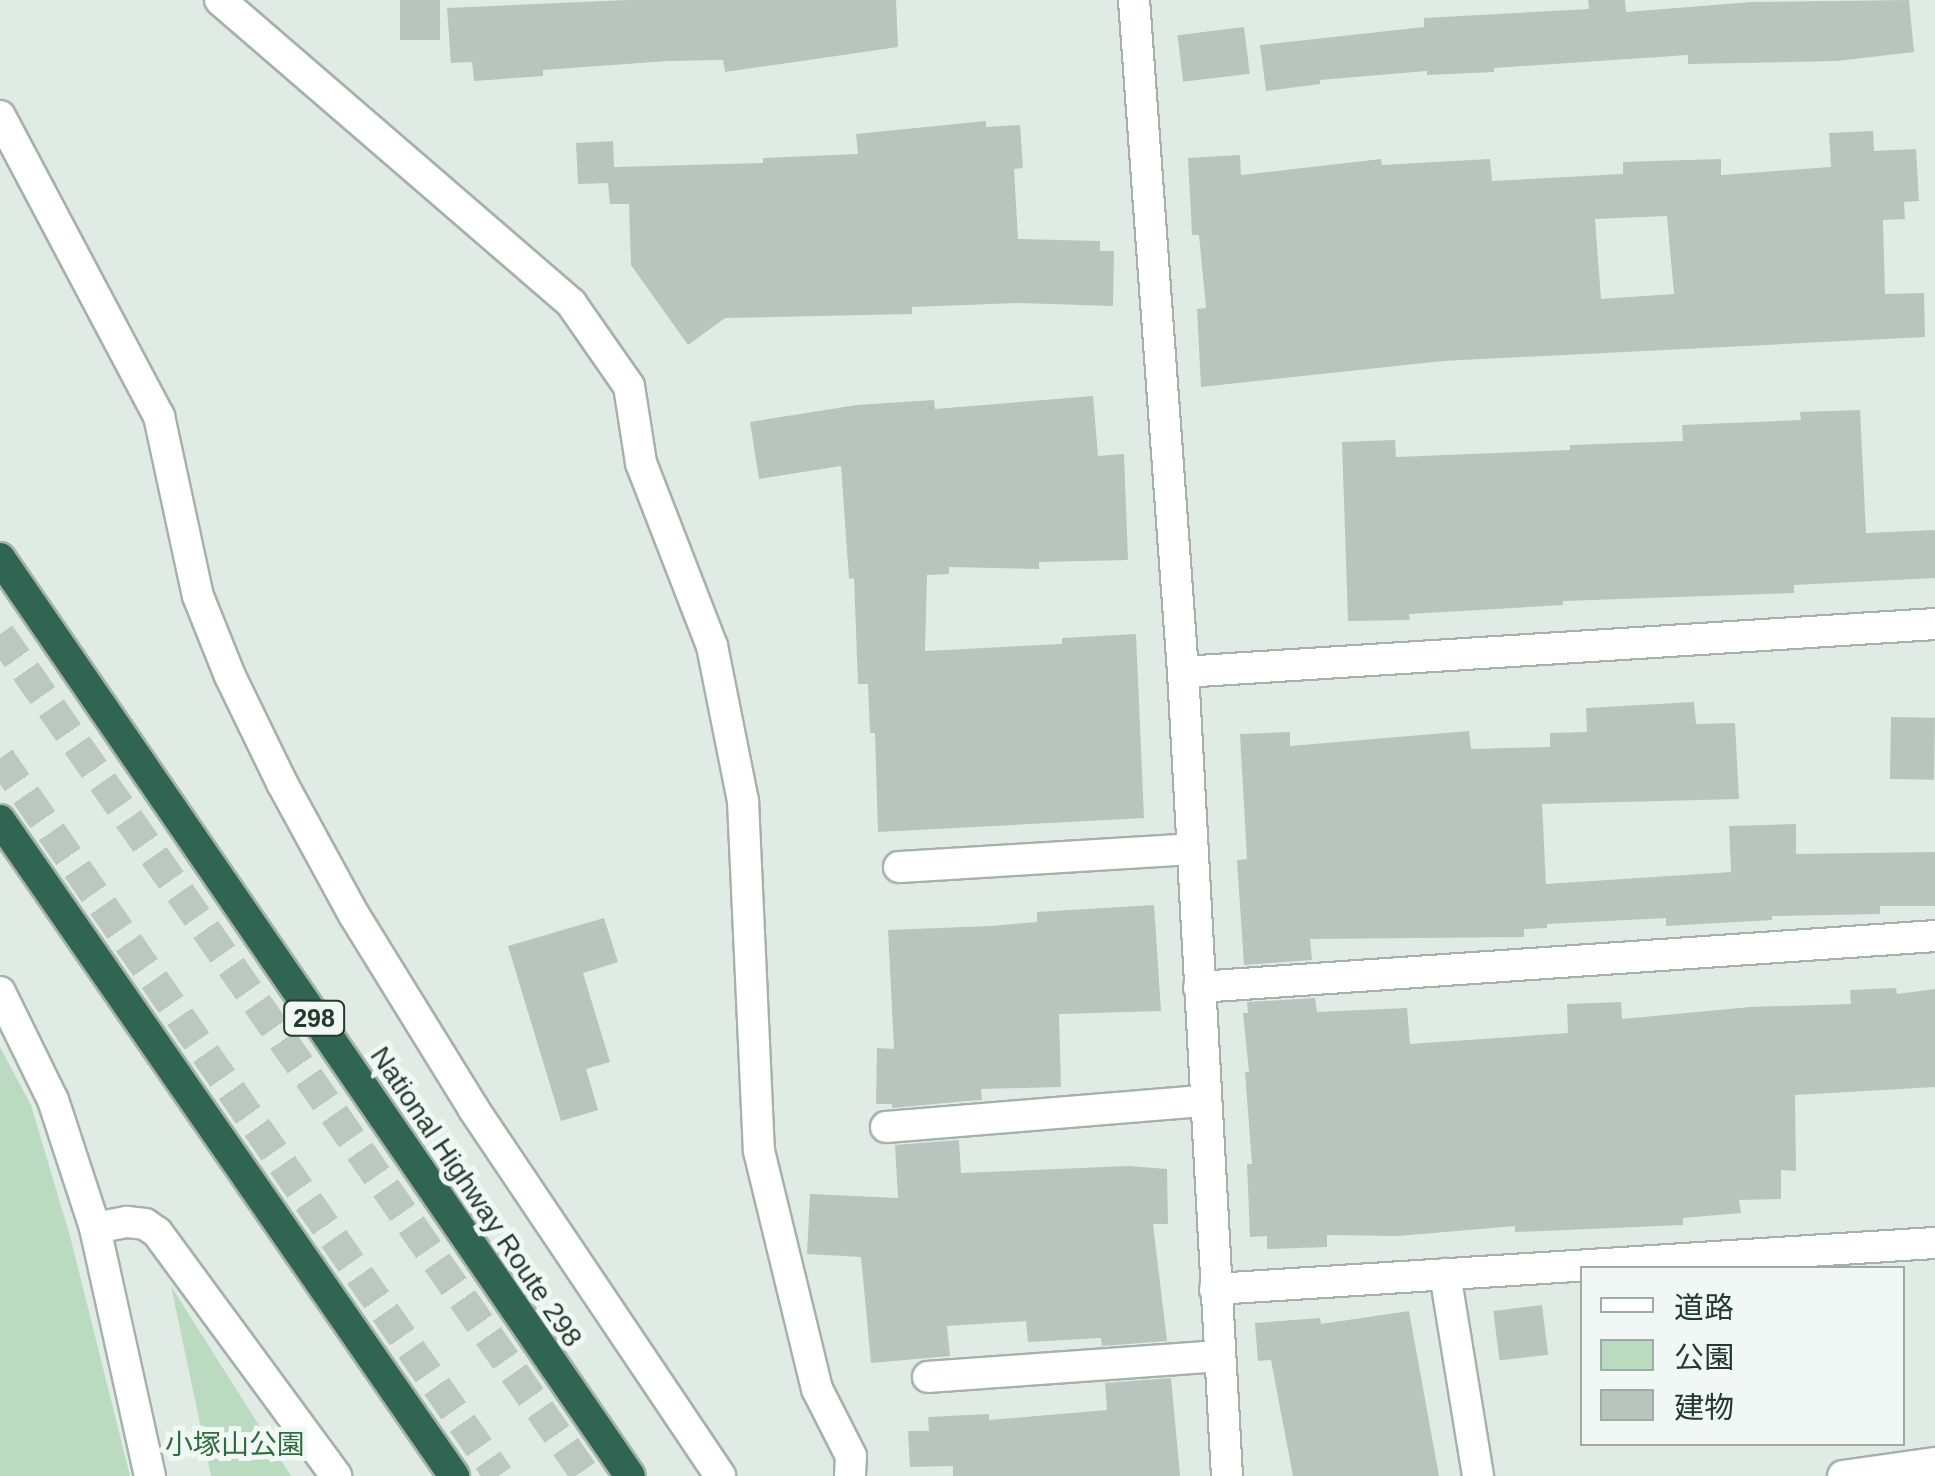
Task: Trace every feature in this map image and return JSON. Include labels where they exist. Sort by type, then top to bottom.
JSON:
[{"type":"highway","name":"National Highway Route 298","points":[[0,558],[630,1476]]},
{"type":"highway","points":[[0,820],[454,1476]]},
{"type":"street","points":[[220,0],[571,303],[629,386],[641,462],[712,646],[743,801],[759,1151],[817,1389],[851,1456],[850,1476]]},
{"type":"street","points":[[1134,0],[1183,672],[1227,1476]]},
{"type":"street","points":[[0,116],[159,416],[198,596],[282,783],[354,915],[473,1108],[720,1476]]},
{"type":"street","points":[[1183,672],[1935,624]]},
{"type":"street","points":[[899,868],[1192,850]]},
{"type":"street","points":[[1199,987],[1935,936]]},
{"type":"street","points":[[0,992],[53,1100],[95,1228],[150,1476]]},
{"type":"street","points":[[886,1127],[1205,1102]]},
{"type":"street","points":[[95,1228],[127,1222],[144,1224],[158,1232],[336,1476]]},
{"type":"street","points":[[1215,1289],[1935,1243]]},
{"type":"street","points":[[1446,1274],[1478,1476]]},
{"type":"street","points":[[928,1377],[1219,1356]]},
{"type":"street","points":[[1843,1476],[1935,1464]]},
{"type":"green space","points":[[0,1047],[31,1105],[70,1236],[130,1476],[0,1476]]},
{"type":"green space","name":"小塚山公園","points":[[171,1286],[291,1476],[211,1476]]},
{"type":"building","points":[[400,0],[440,0],[440,40],[400,40]]},
{"type":"building","points":[[627,0],[896,0],[898,47],[725,72],[723,60],[668,61],[543,70],[543,76],[474,81],[472,62],[451,63],[447,8]]},
{"type":"building","points":[[1588,0],[1625,0],[1626,12],[1752,2],[1909,0],[1914,52],[1837,61],[1688,64],[1688,55],[1494,68],[1494,72],[1427,75],[1427,71],[1320,80],[1320,84],[1266,91],[1260,45],[1424,27],[1424,18],[1589,9]]},
{"type":"building","points":[[1244,27],[1250,74],[1183,82],[1177,35]]},
{"type":"building","points":[[986,121],[986,127],[1020,125],[1023,168],[1014,169],[1018,239],[1100,241],[1100,251],[1114,251],[1113,306],[1018,303],[912,307],[912,314],[725,318],[688,345],[631,265],[629,204],[610,204],[608,183],[578,184],[576,143],[613,141],[614,167],[763,163],[763,158],[858,154],[856,134]]},
{"type":"building","points":[[1873,131],[1874,151],[1916,149],[1919,201],[1904,202],[1905,219],[1883,220],[1885,294],[1924,293],[1925,337],[1443,361],[1201,387],[1197,309],[1206,308],[1199,235],[1192,235],[1188,158],[1240,155],[1241,175],[1381,159],[1382,165],[1490,159],[1492,181],[1623,174],[1623,162],[1721,159],[1721,175],[1831,167],[1829,133]],"holes":[[[1667,216],[1674,294],[1601,299],[1595,219]]]},
{"type":"building","points":[[1093,396],[1098,456],[1124,454],[1128,560],[1039,562],[1039,569],[949,567],[949,574],[927,575],[925,651],[1062,644],[1062,638],[1136,634],[1144,818],[878,832],[875,733],[870,733],[868,684],[858,684],[854,578],[849,579],[841,466],[759,479],[750,422],[857,405],[934,400],[935,409]]},
{"type":"building","points":[[1860,410],[1866,533],[1935,530],[1935,578],[1794,585],[1794,593],[1563,601],[1563,605],[1409,614],[1410,620],[1348,621],[1342,442],[1395,440],[1396,457],[1570,450],[1570,445],[1683,441],[1682,425],[1801,420],[1800,412]]},
{"type":"building","points":[[1694,702],[1696,724],[1735,723],[1739,799],[1542,804],[1546,884],[1731,872],[1729,826],[1796,824],[1796,854],[1935,852],[1935,906],[1880,906],[1880,914],[1772,916],[1772,920],[1666,926],[1666,918],[1547,924],[1547,928],[1524,929],[1524,937],[1310,939],[1312,960],[1244,965],[1237,860],[1247,859],[1240,734],[1290,732],[1290,746],[1469,731],[1471,749],[1550,747],[1550,733],[1587,732],[1586,708]]},
{"type":"building","points":[[1891,717],[1935,718],[1934,780],[1890,779]]},
{"type":"building","points":[[1154,905],[1161,1011],[1059,1014],[1061,1087],[981,1089],[982,1100],[892,1108],[892,1104],[876,1104],[877,1048],[894,1049],[888,930],[1037,922],[1037,912]]},
{"type":"building","points":[[604,918],[618,962],[583,973],[610,1062],[586,1069],[598,1110],[561,1121],[508,946]]},
{"type":"building","points":[[1896,988],[1897,994],[1935,989],[1935,1087],[1795,1095],[1796,1171],[1781,1170],[1781,1199],[1739,1200],[1741,1213],[1683,1218],[1683,1225],[1515,1232],[1515,1226],[1398,1236],[1327,1235],[1327,1247],[1267,1249],[1267,1236],[1250,1237],[1247,1164],[1252,1164],[1243,1013],[1248,1013],[1247,1002],[1315,998],[1317,1012],[1407,1008],[1410,1044],[1568,1033],[1567,1004],[1621,1002],[1622,1019],[1750,1007],[1851,1004],[1850,990]]},
{"type":"building","points":[[959,1140],[961,1173],[1129,1166],[1167,1169],[1168,1224],[1153,1224],[1167,1341],[1102,1346],[1101,1338],[1028,1342],[1026,1321],[947,1326],[950,1356],[871,1363],[861,1257],[807,1254],[810,1194],[898,1198],[895,1145]]},
{"type":"building","points":[[1542,1305],[1548,1355],[1499,1361],[1493,1311]]},
{"type":"building","points":[[1409,1311],[1439,1476],[1293,1476],[1271,1360],[1258,1361],[1255,1323],[1320,1318],[1321,1324]]},
{"type":"building","points":[[1171,1378],[1180,1476],[953,1476],[953,1466],[910,1467],[908,1431],[929,1431],[928,1417],[989,1414],[989,1420],[1107,1410],[1105,1383]]},
{"type":"tunnel","points":[[0,634],[586,1476]]},
{"type":"tunnel","points":[[0,758],[499,1476]]}]
